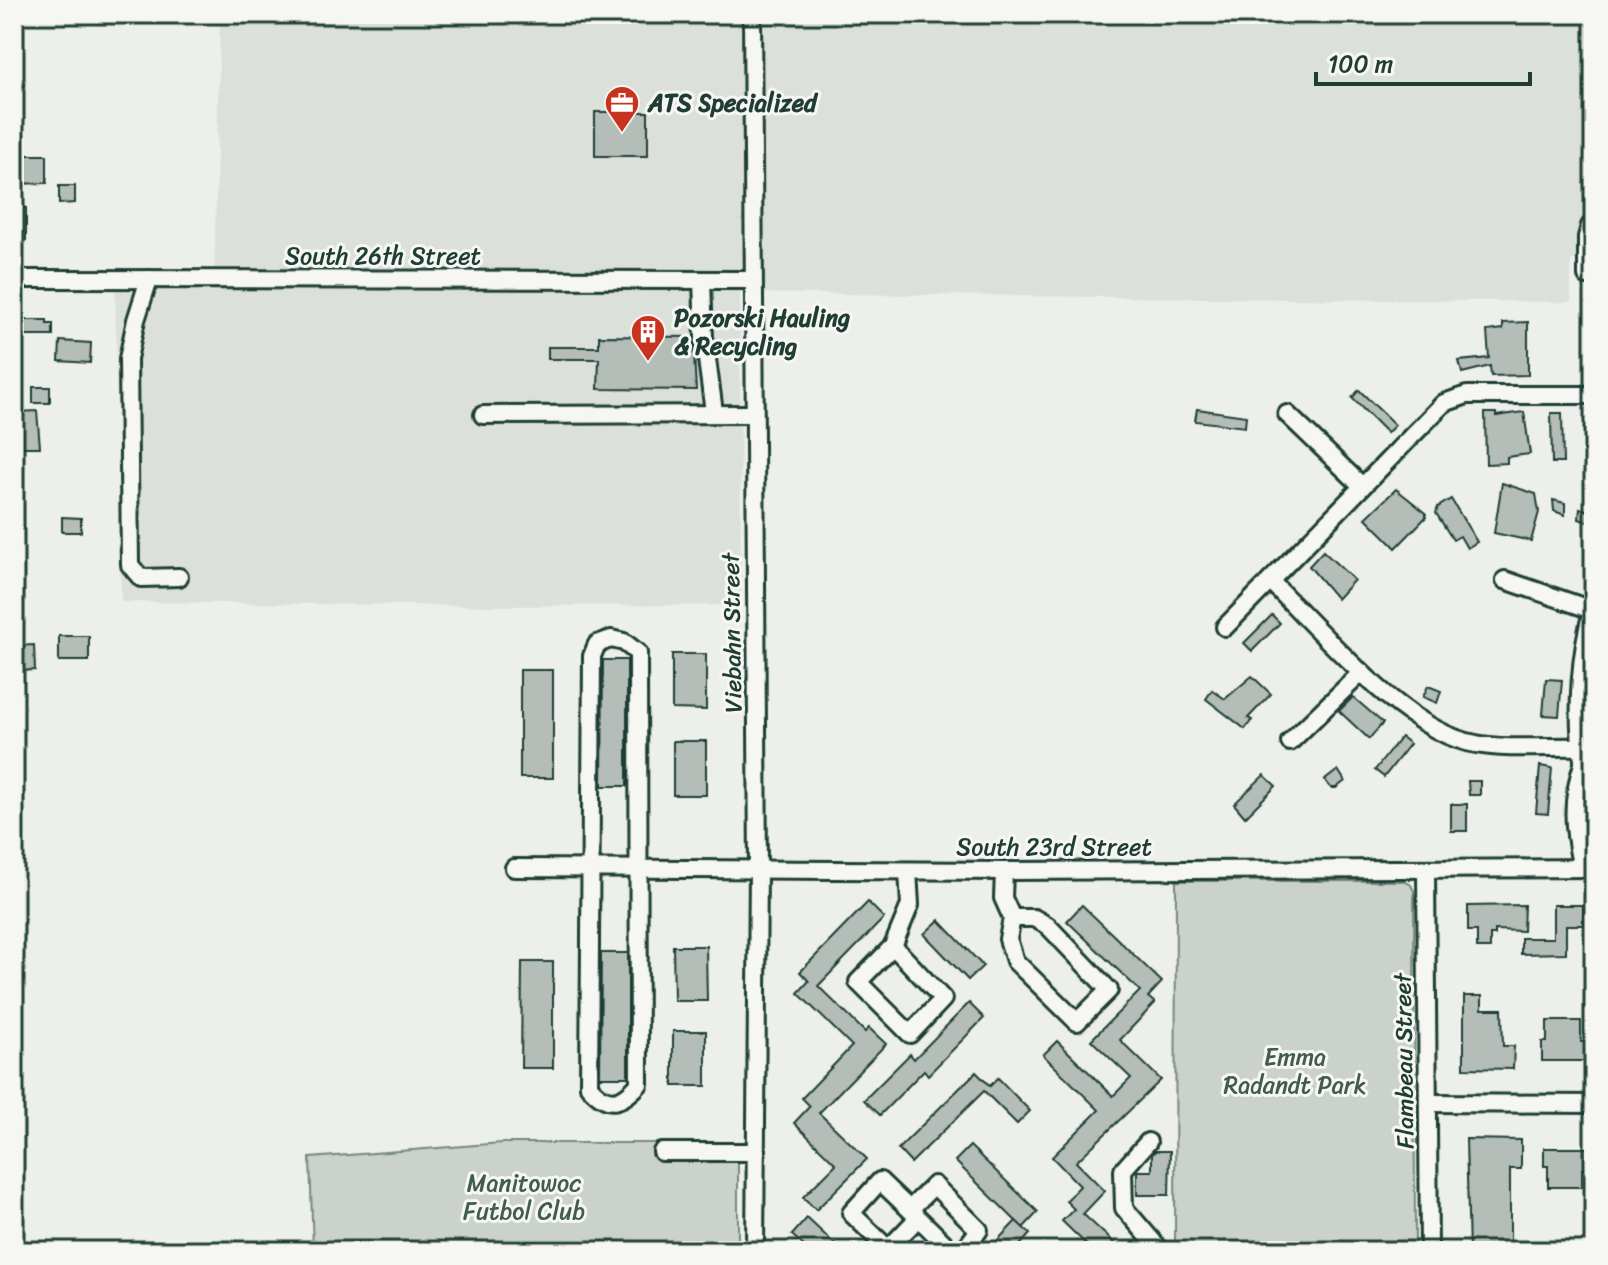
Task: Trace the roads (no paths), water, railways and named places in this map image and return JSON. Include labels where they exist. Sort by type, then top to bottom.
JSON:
[{"type":"street","name":"Viebahn Street","points":[[752,14],[758,868],[755,1251]]},
{"type":"street","points":[[1584,276],[1587,237],[1590,226],[1594,224]]},
{"type":"street","name":"South 26th Street","points":[[14,279],[753,280]]},
{"type":"street","points":[[149,279],[128,359],[130,565],[141,578],[179,577]]},
{"type":"street","points":[[702,280],[704,337],[714,412]]},
{"type":"street","points":[[1225,627],[1444,403],[1467,395],[1594,395]]},
{"type":"street","points":[[483,415],[753,414]]},
{"type":"street","points":[[1287,414],[1362,486]]},
{"type":"street","points":[[1505,580],[1593,608],[1586,638],[1581,687],[1586,758],[1592,787],[1588,868]]},
{"type":"street","points":[[1270,581],[1362,672],[1421,722],[1448,736],[1477,745],[1586,758]]},
{"type":"street","points":[[611,639],[624,642],[638,653],[637,868],[639,1084],[627,1097],[613,1102],[599,1097],[589,1086],[592,656],[597,644],[611,639]]},
{"type":"street","points":[[1290,742],[1362,672]]},
{"type":"street","name":"South 23rd Street","points":[[514,868],[1426,871],[1588,868]]},
{"type":"street","points":[[893,946],[943,999],[910,1034],[858,982],[893,946],[910,905],[908,871]]},
{"type":"street","points":[[1004,871],[1003,898],[1012,918],[1008,939],[1015,961],[1077,1022],[1109,990],[1048,926],[1034,918],[1012,918]]},
{"type":"street","name":"Flambeau Street","points":[[1426,871],[1429,1251]]},
{"type":"street","points":[[1429,1103],[1594,1104]]},
{"type":"street","points":[[1148,1142],[1123,1170],[1124,1208],[1161,1251]]},
{"type":"street","points":[[662,1152],[756,1152]]},
{"type":"street","points":[[952,1251],[914,1214],[934,1185],[979,1230],[963,1251]]},
{"type":"place","name":"ATS Specialized","points":[[622,134]]},
{"type":"place","name":"Pozorski Hauling & Recycling","points":[[648,363]]},
{"type":"park label","name":"Emma Radandt Park","points":[[1295,1071]]},
{"type":"park label","name":"Manitowoc Futbol Club","points":[[524,1197]]}]
